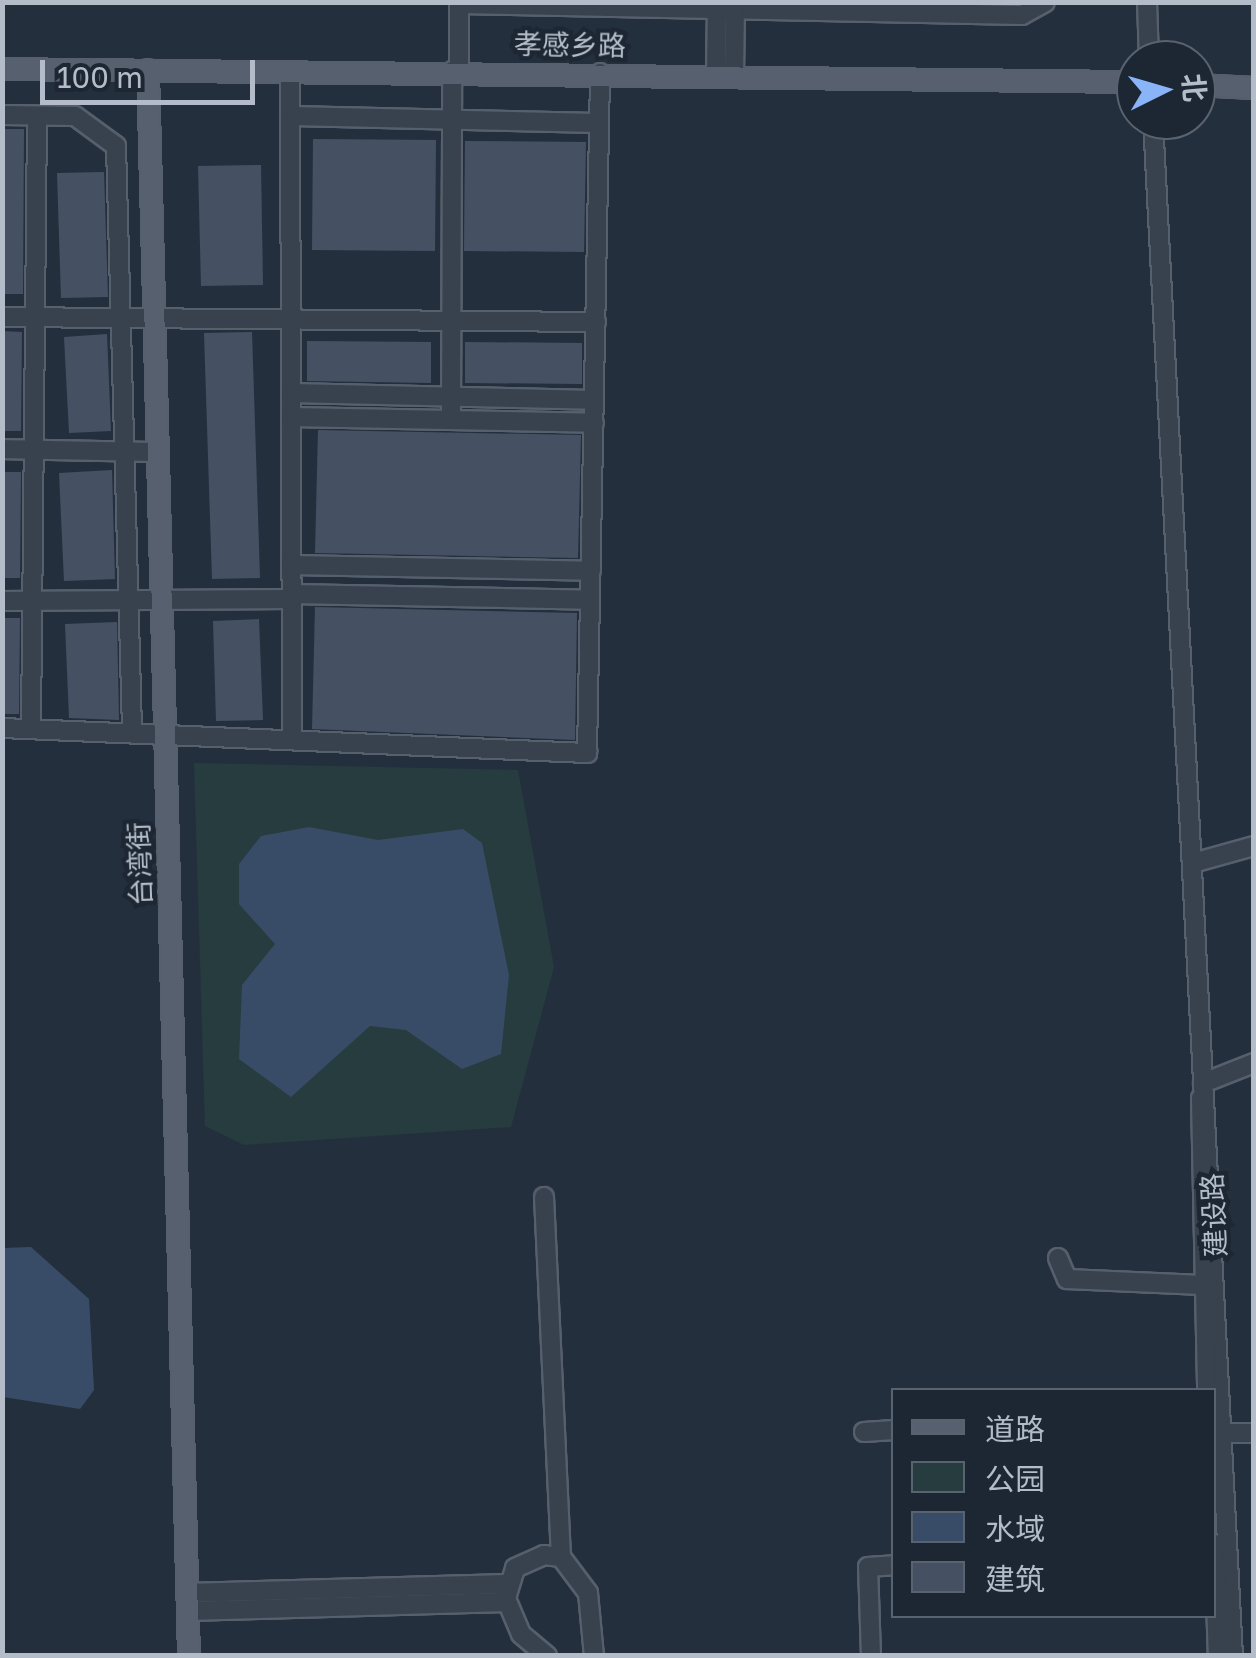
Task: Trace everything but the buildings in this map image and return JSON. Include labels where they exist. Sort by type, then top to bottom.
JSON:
[{"type":"main road","name":"孝感乡路","points":[[2,69],[456,71],[1116,82]]},
{"type":"main road","name":"台湾街","points":[[148,70],[189,1656]]},
{"type":"main road","points":[[1216,86],[1254,88]]},
{"type":"street","points":[[451,420],[452,120],[459,3],[1022,15],[1045,2]]},
{"type":"street","points":[[1149,40],[1147,8],[1164,2]]},
{"type":"street","points":[[725,76],[726,6]]},
{"type":"street","points":[[290,70],[292,738]]},
{"type":"street","points":[[2,728],[163,730],[292,738],[326,748],[587,753],[600,73]]},
{"type":"street","points":[[2,115],[84,119],[116,146],[132,730]]},
{"type":"street","points":[[31,728],[37,116]]},
{"type":"street","points":[[290,116],[599,122]]},
{"type":"street","points":[[1154,140],[1204,1083],[1254,1063]]},
{"type":"street","points":[[2,317],[596,322]]},
{"type":"street","points":[[291,393],[594,400]]},
{"type":"street","points":[[291,417],[594,423]]},
{"type":"street","points":[[2,450],[157,452]]},
{"type":"street","points":[[291,565],[591,571]]},
{"type":"street","points":[[2,601],[130,602],[291,596],[590,600]]},
{"type":"street","points":[[1192,863],[1254,846]]},
{"type":"street","name":"建设路","points":[[1204,1083],[1195,1127],[1207,1388]]},
{"type":"street","name":"建设路","points":[[1204,1083],[1224,1434],[1228,1652]]},
{"type":"street","points":[[544,1197],[561,1557],[592,1605],[594,1656]]},
{"type":"street","points":[[1058,1258],[1067,1278],[1202,1284]]},
{"type":"street","points":[[864,1432],[891,1430]]},
{"type":"street","points":[[1224,1434],[1254,1433]]},
{"type":"street","points":[[547,1656],[521,1634],[507,1593],[526,1560],[561,1557]]},
{"type":"street","points":[[1216,1559],[1228,1652],[1254,1642]]},
{"type":"street","points":[[870,1656],[868,1567],[891,1565]]},
{"type":"street","points":[[187,1602],[507,1593]]},
{"type":"green space","points":[[194,763],[518,770],[554,967],[511,1127],[244,1145],[205,1126]]},
{"type":"water","points":[[309,827],[378,840],[463,829],[482,843],[509,975],[501,1054],[462,1069],[406,1030],[370,1026],[291,1097],[239,1059],[242,985],[275,944],[239,904],[239,864],[261,836]]},
{"type":"water","points":[[31,1247],[89,1299],[94,1390],[80,1409],[3,1397],[3,1248]]}]
